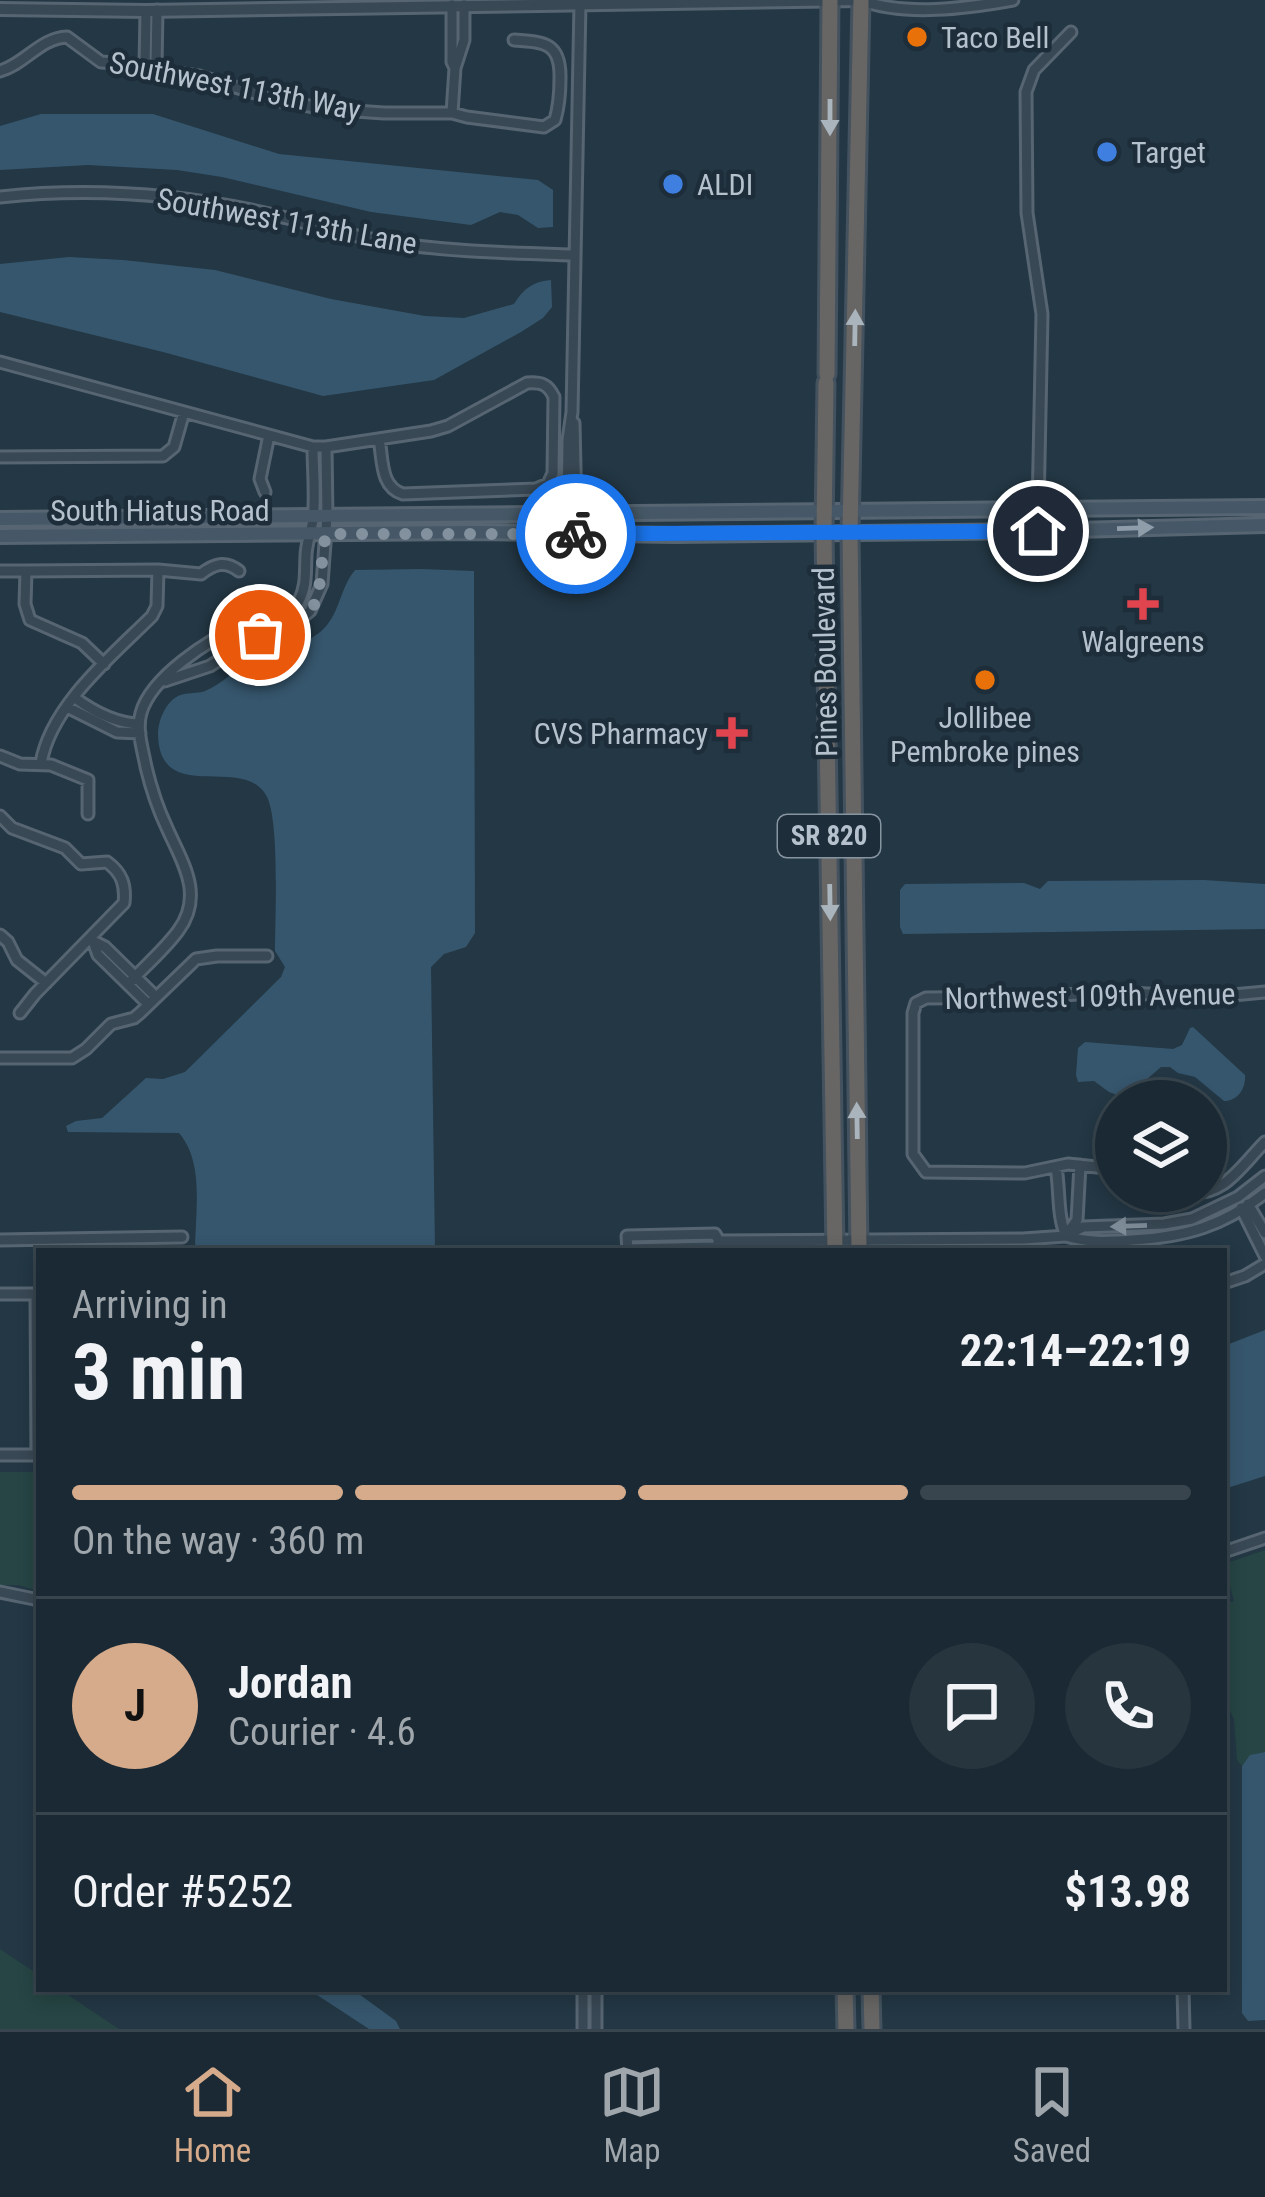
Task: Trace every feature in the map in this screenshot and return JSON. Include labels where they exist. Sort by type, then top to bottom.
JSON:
[{"type":"highway","name":"Pines Boulevard","points":[[830,0],[824,533],[834,1245]]},
{"type":"highway","name":"Pines Boulevard","points":[[859,1245],[850,532],[861,0]]},
{"type":"highway","points":[[845,1992],[846,2029]]},
{"type":"highway","points":[[872,1992],[872,2029]]},
{"type":"main road","name":"South Hiatus Road","points":[[0,519],[1265,507]]},
{"type":"main road","points":[[567,533],[578,524],[637,520],[651,512]]},
{"type":"main road","points":[[477,532],[500,525],[553,525],[572,513]]},
{"type":"main road","name":"South Hiatus Road","points":[[0,536],[824,533],[1265,525]]},
{"type":"street","points":[[0,10],[830,0],[861,0],[880,8],[972,8],[1012,0]]},
{"type":"street","points":[[572,513],[580,3]]},
{"type":"street","points":[[452,113],[458,5]]},
{"type":"street","points":[[150,66],[151,10]]},
{"type":"street","points":[[1039,510],[1042,314],[1028,213],[1026,92],[1034,70],[1071,32]]},
{"type":"street","name":"Southwest 113th Way","points":[[0,70],[53,38],[67,37],[100,62],[200,76],[281,101],[326,109],[452,113],[544,127],[555,120],[560,104],[561,61],[553,48],[540,42],[514,40]]},
{"type":"street","name":"Southwest 113th Lane","points":[[0,197],[62,191],[164,196],[231,206],[377,241],[574,255]]},
{"type":"street","points":[[0,362],[313,447],[448,426],[527,383],[539,382],[554,397],[553,473],[548,484],[536,489],[403,494],[386,483],[380,439]]},
{"type":"street","points":[[0,457],[163,456],[174,447],[184,412]]},
{"type":"street","points":[[265,492],[260,479],[269,435]]},
{"type":"street","points":[[164,681],[202,670],[254,637],[282,631],[304,618],[320,590],[326,534],[313,447]]},
{"type":"street","points":[[132,980],[183,924],[191,886],[185,861],[155,798],[140,728],[145,702],[177,664],[224,634],[285,616],[293,608],[305,585],[306,551],[320,516],[326,447]]},
{"type":"street","points":[[0,571],[201,574],[224,564],[239,571]]},
{"type":"street","points":[[41,763],[51,729],[71,702],[152,616],[157,606],[158,570]]},
{"type":"street","points":[[26,571],[30,620],[82,643],[104,664]]},
{"type":"street","points":[[71,702],[117,731],[140,728]]},
{"type":"street","points":[[0,756],[20,764],[41,763],[88,780],[88,814]]},
{"type":"street","points":[[0,816],[12,828],[65,848],[84,865],[107,862],[123,880],[124,903],[20,1013]]},
{"type":"street","points":[[0,935],[17,960],[46,983]]},
{"type":"street","points":[[92,942],[98,955],[152,1000]]},
{"type":"street","points":[[0,1058],[72,1058],[111,1024],[134,1018],[196,959],[267,956]]},
{"type":"street","name":"Northwest 109th Avenue","points":[[1056,1167],[1025,1173],[926,1172],[917,1163],[913,1154],[916,1003],[926,998],[1036,998],[1106,992],[1212,997],[1265,992]]},
{"type":"street","points":[[1227,1182],[1265,1142]]},
{"type":"street","points":[[1066,1236],[1077,1220],[1080,1165]]},
{"type":"street","points":[[1066,1236],[1060,1222],[1056,1167],[1095,1167]]},
{"type":"street","points":[[719,1241],[1023,1245],[1066,1236],[1083,1227],[1192,1219],[1238,1197],[1265,1176]]},
{"type":"street","points":[[1066,1236],[1084,1241],[1195,1233],[1265,1193]]},
{"type":"street","points":[[1238,1197],[1265,1233]]},
{"type":"street","points":[[1227,1282],[1245,1276],[1265,1260],[1245,1208]]},
{"type":"street","points":[[627,1248],[627,1236],[715,1234],[719,1241]]},
{"type":"street","points":[[0,1240],[182,1237]]},
{"type":"street","points":[[686,1248],[716,1247],[719,1241]]},
{"type":"street","points":[[0,1294],[36,1294]]},
{"type":"street","points":[[0,1456],[36,1455]]},
{"type":"street","points":[[1227,1551],[1265,1538]]},
{"type":"street","points":[[0,1592],[36,1599]]},
{"type":"street","points":[[583,1992],[584,2029]]},
{"type":"street","points":[[596,1992],[596,2029]]},
{"type":"street","points":[[1184,1992],[1184,2029]]},
{"type":"green space","points":[[0,1472],[36,1472],[36,1590],[0,1585]]},
{"type":"green space","points":[[1265,1550],[1265,1752],[1251,1755],[1242,1766],[1227,1703],[1227,1603],[1234,1601],[1227,1563]]},
{"type":"green space","points":[[0,1949],[36,1973],[36,1992],[64,1992],[119,2029],[0,2029]]},
{"type":"water","points":[[41,114],[153,114],[279,154],[538,180],[553,190],[553,227],[538,228],[518,215],[500,212],[471,225],[371,212],[177,170],[88,165],[0,170],[0,126]]},
{"type":"water","points":[[69,257],[215,270],[331,299],[464,318],[514,304],[530,287],[551,280],[552,307],[521,332],[434,380],[323,396],[0,312],[0,264]]},
{"type":"water","points":[[355,570],[474,571],[475,933],[466,947],[444,954],[431,967],[435,1248],[195,1248],[195,1174],[179,1133],[68,1132],[66,1126],[102,1118],[146,1078],[185,1072],[281,977],[285,967],[275,951],[275,846],[266,795],[239,778],[172,769],[162,756],[161,718],[178,696],[205,691],[253,659],[319,633]]},
{"type":"water","points":[[1048,881],[1265,884],[1265,929],[903,934],[900,927],[900,890],[905,884],[1024,883],[1040,889]]},
{"type":"water","points":[[1190,1028],[1245,1075],[1233,1099],[1227,1100],[1227,1080],[1199,1080],[1170,1067],[1161,1067],[1146,1080],[1078,1082],[1078,1048],[1085,1042],[1173,1049],[1182,1045]]},
{"type":"water","points":[[1265,1330],[1265,1476],[1227,1488],[1227,1345]]},
{"type":"water","points":[[1265,1752],[1265,2020],[1248,2021],[1242,2013],[1242,1766],[1250,1755]]},
{"type":"water","points":[[313,1992],[356,1992],[400,2029],[369,2029]]},
{"type":"way so far","points":[[260,635],[289,628],[314,604],[322,584],[326,534],[576,534]]},
{"type":"place","name":"Taco Bell","points":[[917,37]]},
{"type":"place","name":"Target","points":[[1107,152]]},
{"type":"place","name":"ALDI","points":[[673,184]]},
{"type":"place","name":"Walgreens","points":[[1143,604]]},
{"type":"place","name":"Jollibee Pembroke pines","points":[[985,680]]},
{"type":"place","name":"CVS Pharmacy","points":[[732,733]]},
{"type":"route","points":[[576,534],[1038,531]]}]
